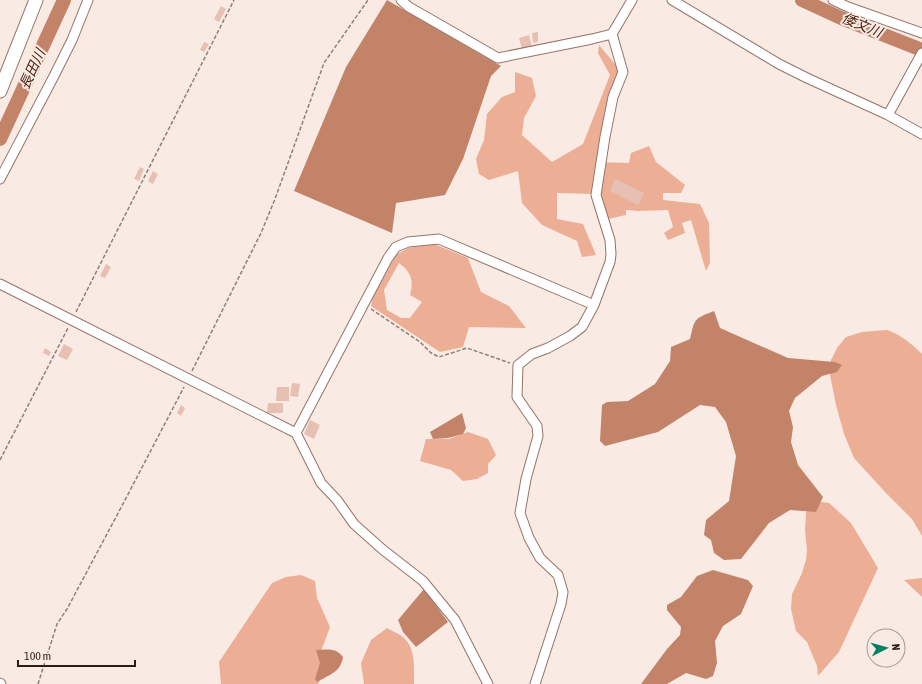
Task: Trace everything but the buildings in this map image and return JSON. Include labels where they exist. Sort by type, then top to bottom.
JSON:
[{"type":"main road","points":[[0,91],[36,0]]},
{"type":"street","points":[[0,179],[72,40],[88,0]]},
{"type":"street","points":[[401,0],[409,7],[498,58],[612,34],[632,0]]},
{"type":"street","points":[[672,0],[786,67],[888,115],[922,134]]},
{"type":"street","points":[[833,0],[848,7],[922,33]]},
{"type":"street","points":[[535,684],[561,604],[563,592],[558,575],[540,558],[529,538],[520,513],[526,479],[538,436],[537,426],[518,396],[518,365],[532,354],[548,348],[570,336],[582,327],[594,304],[612,254],[610,240],[596,195],[613,98],[623,72],[612,34]]},
{"type":"street","points":[[888,115],[922,53]]},
{"type":"street","points":[[296,433],[388,258],[396,248],[408,242],[439,239],[594,304]]},
{"type":"street","points":[[0,284],[296,433],[320,483],[338,500],[354,524],[382,549],[423,581],[455,620],[488,684]]},
{"type":"path","points":[[0,460],[234,0]]},
{"type":"path","points":[[38,684],[57,624],[114,522],[261,233],[275,199],[324,63],[368,0]]},
{"type":"path","points":[[364,304],[420,342],[431,353],[439,356],[467,348],[518,365]]},
{"type":"shaded area","points":[[387,0],[501,66],[491,76],[463,159],[445,195],[396,203],[392,233],[294,191],[346,67]]},
{"type":"shaded area","points":[[599,45],[620,70],[598,162],[629,163],[631,153],[649,146],[656,162],[685,185],[681,193],[663,193],[663,200],[700,204],[709,223],[710,263],[706,271],[691,220],[682,223],[685,233],[668,240],[664,233],[673,227],[668,210],[626,210],[626,215],[608,219],[592,194],[557,193],[557,219],[583,224],[596,255],[582,257],[577,241],[542,225],[522,203],[518,171],[489,180],[479,174],[476,159],[484,140],[487,114],[502,97],[515,92],[515,72],[532,78],[536,96],[524,118],[522,135],[552,162],[583,144],[610,75],[598,53]]},
{"type":"shaded area","points":[[434,244],[468,258],[481,292],[509,306],[526,328],[469,327],[463,347],[440,352],[371,306],[373,297],[396,255],[408,248]],"holes":[[[399,263],[409,273],[412,285],[410,295],[422,302],[410,318],[401,318],[387,310],[384,290]]]},
{"type":"shaded area","points":[[714,311],[720,328],[788,358],[835,362],[842,365],[837,372],[822,376],[795,398],[789,411],[793,427],[791,442],[798,465],[823,497],[816,512],[790,510],[769,523],[741,559],[724,560],[714,553],[711,540],[704,535],[706,520],[729,501],[736,456],[726,422],[715,407],[700,405],[658,432],[605,446],[600,441],[602,405],[607,402],[628,401],[655,384],[670,361],[671,347],[690,339],[696,320]]},
{"type":"shaded area","points":[[887,330],[906,340],[922,354],[922,536],[912,519],[854,458],[844,434],[830,375],[831,360],[837,348],[846,337],[862,332]]},
{"type":"shaded area","points":[[462,413],[466,428],[463,434],[448,438],[433,439],[430,432]]},
{"type":"shaded area","points":[[468,432],[488,439],[496,455],[488,464],[488,473],[477,479],[463,481],[451,470],[420,461],[426,439],[449,439]]},
{"type":"shaded area","points":[[816,501],[829,503],[851,523],[878,568],[839,652],[818,676],[817,666],[807,642],[796,631],[791,609],[792,594],[802,573],[806,560],[806,513],[810,505]]},
{"type":"shaded area","points":[[713,570],[748,580],[753,586],[741,614],[723,626],[715,641],[717,663],[713,676],[706,679],[686,673],[667,684],[641,684],[667,649],[680,635],[681,627],[667,610],[667,605],[681,597],[697,576]]},
{"type":"shaded area","points":[[301,575],[315,581],[317,598],[330,627],[320,654],[323,674],[318,684],[221,684],[219,662],[272,583],[286,577]]},
{"type":"shaded area","points":[[922,578],[922,597],[904,580]]},
{"type":"shaded area","points":[[424,589],[448,622],[416,647],[403,632],[398,620]]},
{"type":"shaded area","points":[[387,628],[402,637],[411,648],[414,660],[414,684],[364,684],[361,663],[371,640]]},
{"type":"shaded area","points":[[316,650],[334,650],[343,657],[337,670],[317,682],[315,679],[320,663]]},
{"type":"waterway","name":"長田川","points":[[0,139],[64,0]]},
{"type":"waterway","name":"倭文川","points":[[802,0],[841,18],[922,50]]}]
